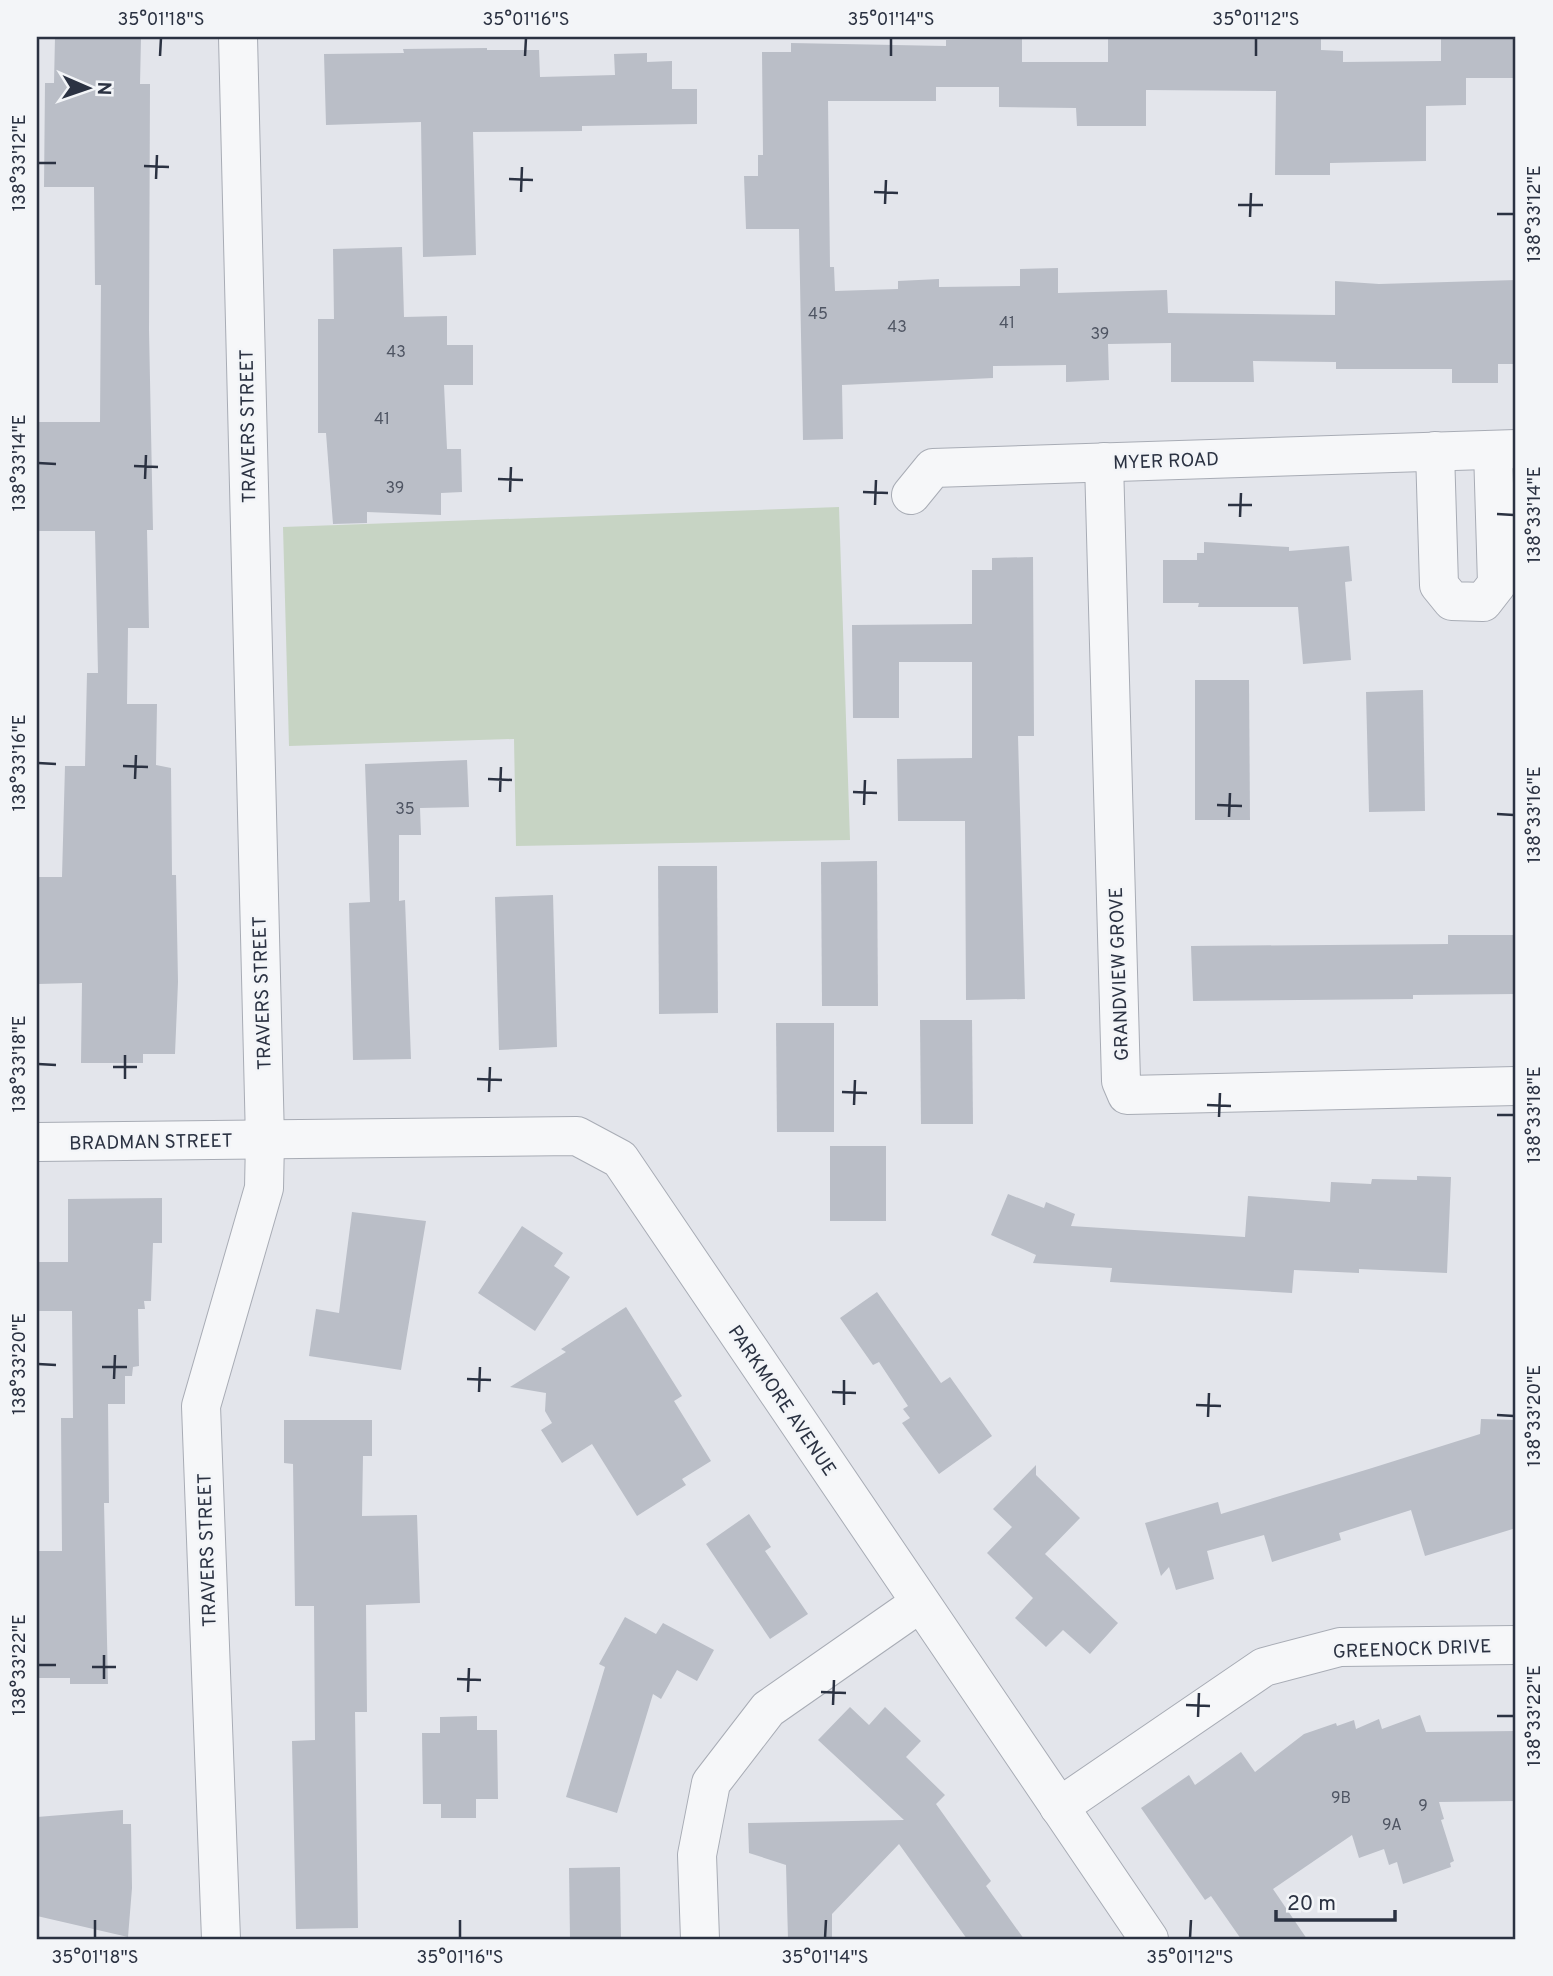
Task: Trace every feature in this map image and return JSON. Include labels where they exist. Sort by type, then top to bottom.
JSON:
[{"type":"street","name":"TRAVERS STREET","points":[[221,1939],[201,1406],[264,1188],[265,1140],[238,37]]},
{"type":"street","name":"MYER ROAD","points":[[911,495],[933,468],[1104,462],[1435,451],[1504,449],[1497,584],[1483,602],[1452,601],[1439,584],[1435,451]]},
{"type":"street","name":"GRANDVIEW GROVE","points":[[1104,462],[1121,1081],[1128,1096],[1516,1086]]},
{"type":"street","name":"PARKMORE AVENUE","points":[[265,1140],[577,1136],[620,1159],[1149,1939]]},
{"type":"street","name":"BRADMAN STREET","points":[[37,1142],[265,1140]]},
{"type":"street","points":[[700,1939],[697,1855],[711,1783],[768,1709],[920,1603]]},
{"type":"street","name":"GREENOCK DRIVE","points":[[1059,1807],[1264,1667],[1340,1647],[1516,1644]]},
{"type":"green space","points":[[839,507],[850,840],[516,846],[514,739],[289,746],[283,527]]},
{"type":"building","points":[[55,37],[141,38],[140,84],[150,84],[149,330],[153,530],[147,530],[149,628],[128,628],[127,704],[157,704],[156,765],[171,768],[172,875],[176,875],[178,982],[175,1054],[143,1054],[143,1063],[81,1063],[82,983],[37,984],[37,877],[62,877],[65,766],[85,766],[87,673],[98,673],[95,531],[37,531],[37,422],[100,422],[101,285],[95,285],[94,187],[44,187],[45,83],[54,83]]},
{"type":"building","points":[[1108,37],[1321,37],[1321,50],[1343,51],[1343,62],[1441,61],[1441,37],[1516,37],[1516,78],[1466,78],[1466,105],[1426,106],[1426,161],[1330,163],[1330,175],[1275,175],[1276,91],[1146,90],[1146,126],[1077,126],[1076,108],[999,107],[999,87],[936,87],[936,101],[828,101],[830,267],[834,267],[835,291],[898,289],[898,281],[939,279],[939,287],[1020,286],[1020,269],[1058,268],[1058,293],[1167,290],[1168,313],[1335,315],[1335,281],[1379,284],[1516,280],[1516,364],[1498,364],[1498,383],[1452,383],[1452,369],[1336,369],[1336,362],[1253,361],[1254,382],[1171,382],[1171,343],[1108,344],[1109,380],[1066,382],[1066,365],[993,366],[993,378],[842,385],[843,439],[803,440],[799,229],[746,229],[744,176],[758,176],[758,155],[763,155],[762,52],[791,52],[791,43],[946,46],[946,40],[1022,39],[1022,62],[1108,62]]},
{"type":"building","points":[[487,48],[539,50],[540,77],[615,75],[614,54],[647,53],[647,62],[672,61],[672,89],[697,89],[697,124],[582,126],[582,131],[473,132],[476,255],[423,257],[421,122],[326,125],[324,54]]},
{"type":"building","points":[[402,247],[404,317],[447,316],[447,345],[473,345],[473,385],[444,385],[447,449],[461,449],[462,492],[441,493],[441,515],[367,512],[367,523],[333,524],[326,433],[318,433],[318,319],[334,319],[333,249]]},
{"type":"building","points":[[1204,542],[1289,547],[1289,551],[1349,546],[1352,581],[1345,582],[1351,660],[1303,664],[1298,607],[1198,607],[1199,603],[1163,603],[1163,560],[1197,560],[1197,553],[1204,553]]},
{"type":"building","points":[[1033,557],[1034,736],[1018,736],[1025,999],[966,1000],[965,821],[898,821],[897,759],[972,758],[972,662],[899,662],[899,718],[853,718],[852,625],[972,624],[972,570],[992,570],[992,558]]},
{"type":"building","points":[[1195,680],[1249,680],[1250,820],[1195,820]]},
{"type":"building","points":[[1423,690],[1425,811],[1369,812],[1366,692]]},
{"type":"building","points":[[467,760],[469,807],[420,808],[421,835],[399,835],[399,901],[405,900],[411,1059],[353,1060],[349,903],[370,902],[365,764]]},
{"type":"building","points":[[877,861],[878,1006],[822,1006],[821,862]]},
{"type":"building","points":[[658,866],[717,866],[718,1013],[659,1014]]},
{"type":"building","points":[[553,895],[557,1047],[499,1050],[495,897]]},
{"type":"building","points":[[1448,935],[1516,935],[1516,994],[1413,995],[1413,999],[1193,1001],[1191,946],[1448,944]]},
{"type":"building","points":[[920,1020],[972,1020],[973,1124],[921,1124]]},
{"type":"building","points":[[776,1023],[834,1023],[834,1132],[777,1132]]},
{"type":"building","points":[[830,1146],[886,1146],[886,1221],[830,1221]]},
{"type":"building","points":[[1417,1176],[1451,1177],[1447,1273],[1359,1269],[1359,1273],[1294,1270],[1292,1293],[1110,1282],[1112,1268],[1033,1263],[1036,1255],[991,1235],[1008,1194],[1044,1208],[1046,1202],[1075,1214],[1071,1226],[1245,1237],[1248,1196],[1330,1202],[1331,1182],[1371,1184],[1372,1179],[1417,1180]]},
{"type":"building","points":[[162,1198],[162,1243],[153,1243],[151,1301],[144,1301],[145,1309],[138,1309],[139,1366],[133,1367],[132,1376],[125,1376],[125,1404],[108,1404],[109,1503],[104,1503],[108,1684],[70,1684],[70,1678],[37,1678],[37,1551],[62,1551],[61,1418],[73,1418],[72,1311],[37,1311],[37,1262],[68,1262],[68,1199]]},
{"type":"building","points":[[352,1212],[426,1221],[401,1370],[309,1356],[316,1309],[339,1313]]},
{"type":"building","points":[[522,1226],[563,1253],[554,1266],[570,1277],[535,1331],[478,1293]]},
{"type":"building","points":[[877,1292],[941,1383],[950,1377],[992,1436],[939,1474],[902,1423],[910,1418],[903,1409],[908,1406],[879,1362],[873,1365],[840,1318]]},
{"type":"building","points":[[626,1307],[682,1396],[674,1401],[711,1461],[682,1479],[686,1485],[637,1516],[592,1444],[562,1463],[541,1430],[552,1423],[545,1411],[546,1393],[510,1387],[566,1352],[561,1349]]},
{"type":"building","points":[[1481,1419],[1516,1420],[1516,1528],[1425,1556],[1411,1510],[1339,1533],[1341,1540],[1272,1562],[1264,1535],[1207,1551],[1214,1579],[1176,1590],[1169,1567],[1161,1576],[1145,1523],[1218,1502],[1221,1514],[1372,1468],[1480,1434]]},
{"type":"building","points":[[284,1420],[372,1420],[372,1456],[363,1456],[362,1516],[417,1515],[420,1603],[366,1605],[367,1712],[355,1712],[358,1928],[296,1929],[292,1741],[315,1740],[314,1606],[295,1606],[293,1464],[284,1463]]},
{"type":"building","points":[[1036,1465],[1036,1475],[1080,1518],[1045,1554],[1118,1623],[1090,1654],[1063,1630],[1046,1647],[1015,1618],[1033,1598],[987,1553],[1012,1527],[993,1509]]},
{"type":"building","points":[[749,1514],[771,1547],[765,1551],[808,1614],[770,1639],[706,1544]]},
{"type":"building","points":[[625,1617],[656,1634],[663,1623],[714,1650],[697,1681],[677,1670],[661,1699],[653,1694],[617,1813],[566,1797],[605,1667],[599,1664]]},
{"type":"building","points":[[850,1707],[869,1725],[885,1707],[921,1741],[906,1757],[945,1795],[936,1804],[991,1881],[986,1886],[1024,1939],[967,1939],[899,1844],[832,1914],[832,1939],[788,1939],[786,1865],[749,1853],[748,1823],[904,1820],[818,1740]]},
{"type":"building","points":[[1420,1715],[1426,1732],[1516,1731],[1514,1801],[1439,1802],[1444,1819],[1441,1820],[1454,1861],[1450,1863],[1451,1867],[1403,1884],[1397,1862],[1389,1865],[1384,1849],[1359,1858],[1352,1835],[1273,1889],[1307,1939],[1241,1939],[1211,1896],[1205,1900],[1141,1808],[1189,1775],[1195,1785],[1241,1752],[1255,1772],[1304,1734],[1354,1720],[1356,1729],[1379,1719],[1382,1729]]},
{"type":"building","points":[[477,1716],[477,1730],[497,1730],[498,1799],[476,1799],[476,1818],[441,1818],[441,1804],[423,1804],[422,1733],[440,1733],[440,1717]]},
{"type":"building","points":[[123,1810],[123,1824],[131,1824],[132,1888],[128,1937],[37,1916],[37,1817]]},
{"type":"building","points":[[620,1867],[621,1939],[570,1939],[569,1868]]}]
